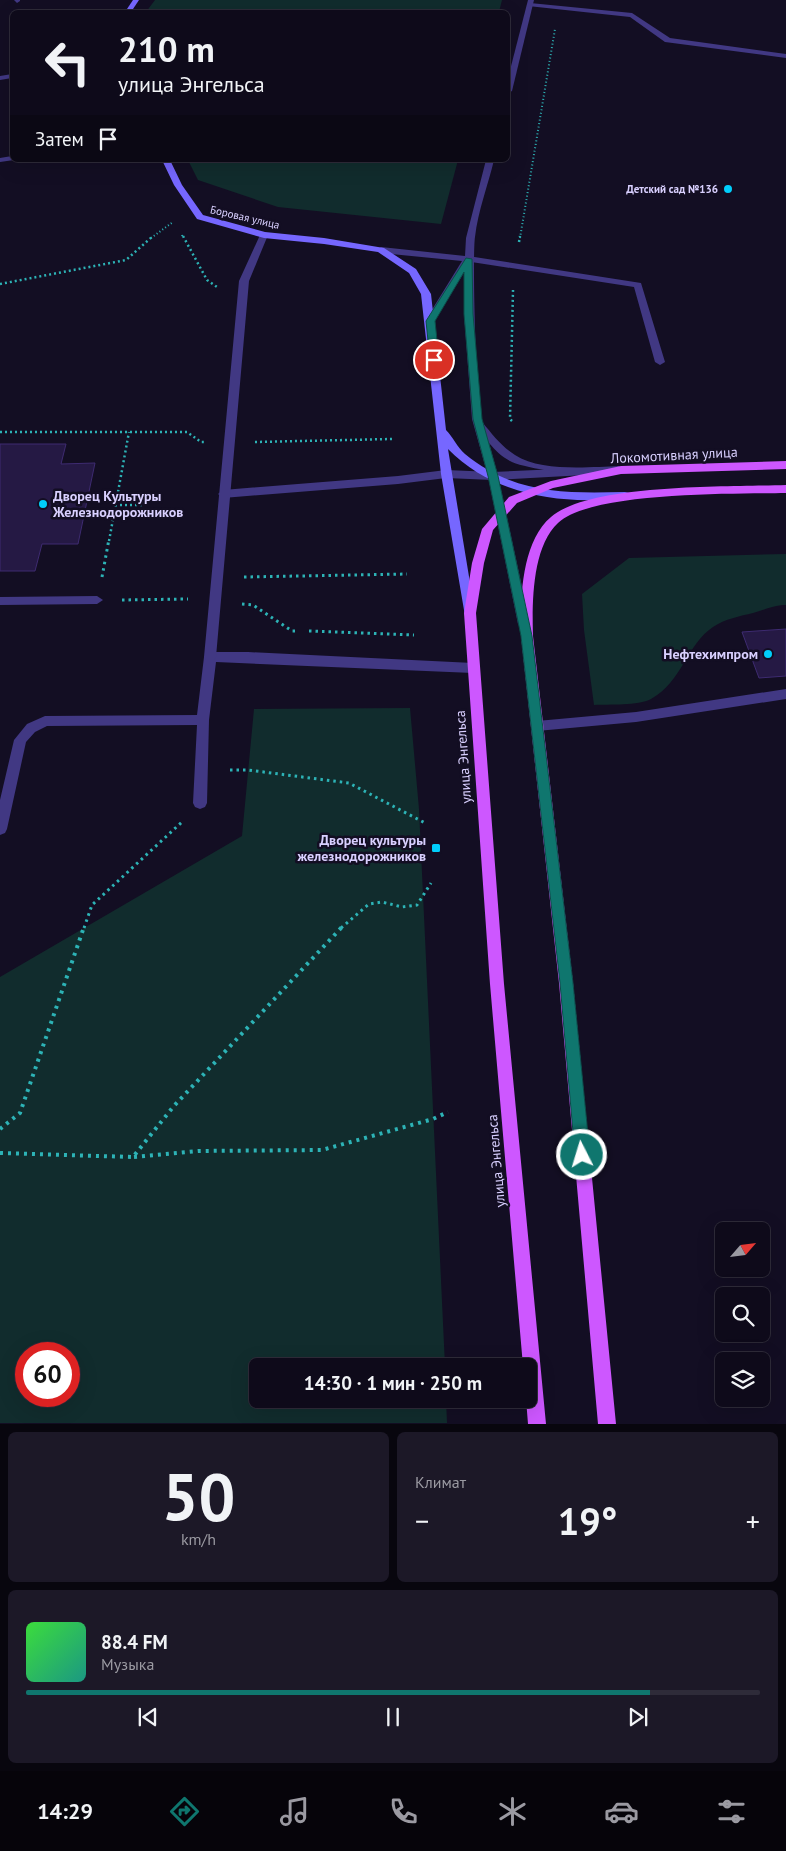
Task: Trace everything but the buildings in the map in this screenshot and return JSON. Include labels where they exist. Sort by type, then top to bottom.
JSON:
[{"type":"main road","name":"Боровая улица","points":[[167,162],[178,185],[200,218],[264,235],[381,250],[413,271],[426,294],[430,321]]},
{"type":"main road","name":"улица Энгельса","points":[[430,321],[446,474],[470,613],[497,984],[537,1424]]},
{"type":"main road","points":[[440,418],[446,439],[465,461],[493,476],[555,496],[628,496],[786,489]]},
{"type":"main road","name":"Локомотивная улица","points":[[470,613],[478,563],[488,529],[513,500],[551,485],[621,470],[786,465]]},
{"type":"main road","points":[[607,1424],[567,992],[525,611],[536,548],[555,519],[581,506],[628,496]]},
{"type":"street","points":[[510,83],[530,2],[559,8],[632,15],[668,40],[786,56]]},
{"type":"street","points":[[489,162],[470,238],[468,259],[469,314],[477,419],[493,476],[527,636]]},
{"type":"street","points":[[200,803],[203,720],[244,281],[264,235]]},
{"type":"street","name":"Боровая улица","points":[[381,250],[468,259],[638,285],[660,362]]},
{"type":"street","points":[[430,321],[468,259]]},
{"type":"street","points":[[477,419],[503,452],[526,464],[550,469],[621,470]]},
{"type":"street","points":[[223,494],[446,474],[493,476],[621,470]]},
{"type":"street","points":[[0,601],[97,600]]},
{"type":"street","points":[[210,657],[258,657],[474,668]]},
{"type":"street","points":[[537,726],[636,717],[786,694]]},
{"type":"street","points":[[0,829],[20,740],[31,728],[45,721],[203,720]]},
{"type":"path","points":[[515,424],[510,419],[515,267],[559,8]]},
{"type":"path","points":[[0,284],[126,260],[142,244],[173,222]]},
{"type":"path","points":[[0,432],[187,432]]},
{"type":"path","points":[[129,432],[97,600],[183,599],[253,605],[292,631],[414,635]]},
{"type":"path","points":[[229,443],[392,439]]},
{"type":"path","points":[[116,505],[145,505]]},
{"type":"path","points":[[256,577],[407,574]]},
{"type":"path","points":[[202,769],[248,770],[349,783],[427,824]]},
{"type":"path","points":[[0,1129],[20,1113],[92,905],[170,835],[200,803]]},
{"type":"path","points":[[133,1157],[173,1106],[342,927],[369,904],[382,902],[402,907],[417,905],[431,883]]},
{"type":"path","points":[[0,1153],[133,1157],[198,1151],[322,1150],[433,1119],[448,1112]]},
{"type":"green space","points":[[155,0],[502,0],[500,10],[148,10]]},
{"type":"green space","points":[[189,162],[457,162],[441,224],[278,207],[198,180]]},
{"type":"green space","points":[[786,554],[786,605],[733,618],[713,627],[697,643],[670,683],[651,699],[631,704],[594,705],[584,630],[582,594],[629,558]]},
{"type":"green space","points":[[410,708],[419,809],[445,1358],[249,1358],[249,1408],[446,1408],[447,1423],[0,1423],[0,977],[242,836],[254,709]]},
{"type":"place","name":"Детский сад №136","points":[[728,189]]},
{"type":"place","name":"Дворец Культуры Железнодорожников","points":[[43,504]]},
{"type":"place","name":"Нефтехимпром","points":[[768,654]]},
{"type":"place","name":"Дворец культуры железнодорожников","points":[[436,848]]},
{"type":"route","points":[[434,360],[430,321],[468,259],[469,314],[477,419],[493,476],[527,636],[566,983],[582,1155]]}]
